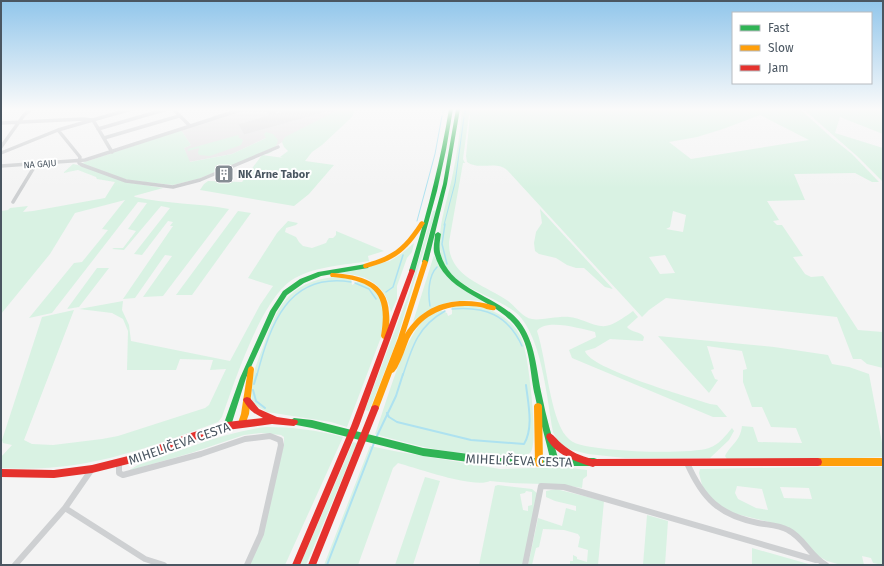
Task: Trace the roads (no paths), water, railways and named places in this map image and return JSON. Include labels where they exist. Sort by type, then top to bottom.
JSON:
[{"type":"main road","points":[[296,565],[341,460],[403,299],[429,213],[446,135]]},
{"type":"main road","points":[[312,565],[348,479],[387,376],[424,268],[452,154],[454,135]]},
{"type":"main road","points":[[440,206],[441,222],[436,248],[444,269],[458,284],[493,303],[507,313],[518,325],[527,340],[554,463]]},
{"type":"main road","points":[[227,426],[240,384],[277,304],[289,290],[310,278],[331,271],[375,264],[393,257],[410,243],[429,213]]},
{"type":"main road","points":[[310,278],[331,275],[355,277],[371,284],[383,296],[388,321],[377,355],[375,375]]},
{"type":"main road","points":[[387,376],[398,361],[414,326],[420,319],[435,309],[455,303],[471,302],[484,304],[507,313]]},
{"type":"main road","points":[[242,423],[245,414],[252,360]]},
{"type":"main road","points":[[538,393],[540,462]]},
{"type":"main road","points":[[247,400],[252,409],[278,421]]},
{"type":"main road","name":"MIHELIČEVA CESTA","points":[[1,473],[54,474],[92,469],[119,463],[227,426],[242,423],[278,421],[303,422],[328,427],[423,452],[499,462],[883,462]]},
{"type":"main road","points":[[548,433],[553,442],[562,450],[575,458],[593,463]]},
{"type":"street","points":[[1,147],[9,135]]},
{"type":"street","points":[[1,153],[45,135]]},
{"type":"street","points":[[62,135],[80,157],[79,163],[82,165],[126,181],[173,186],[200,180],[278,148]]},
{"type":"street","points":[[102,135],[112,152]]},
{"type":"street","points":[[104,138],[113,135]]},
{"type":"street","name":"NA GAJU","points":[[1,166],[79,161],[162,135]]},
{"type":"street","points":[[13,202],[36,164]]},
{"type":"street","name":"MIHELIČEVA CESTA","points":[[119,463],[119,473],[123,475],[201,454],[245,439],[270,436],[280,440],[281,445],[261,534],[247,565]]},
{"type":"street","points":[[687,463],[701,491],[715,506],[737,517],[790,531],[798,538],[816,560]]},
{"type":"street","points":[[15,565],[65,508],[92,469]]},
{"type":"street","points":[[525,565],[541,486],[564,487],[816,560],[826,565]]},
{"type":"street","points":[[65,508],[145,559],[164,565]]},
{"type":"waterway","points":[[417,221],[438,135]]},
{"type":"waterway","points":[[444,225],[455,183],[461,135]]},
{"type":"waterway","points":[[445,224],[442,244],[447,264]]},
{"type":"waterway","points":[[386,292],[393,287],[403,255]]},
{"type":"waterway","points":[[430,306],[430,280],[437,267]]},
{"type":"waterway","points":[[257,375],[268,338],[276,321],[285,306],[297,294],[312,285],[329,281],[351,282]]},
{"type":"waterway","points":[[355,283],[369,289],[376,299]]},
{"type":"waterway","points":[[452,309],[475,309],[494,315],[510,327],[522,346]]},
{"type":"waterway","points":[[403,375],[413,346],[422,330],[428,323],[445,311]]},
{"type":"waterway","points":[[254,384],[257,374]]},
{"type":"waterway","points":[[387,414],[396,396],[403,374]]},
{"type":"waterway","points":[[387,414],[389,417],[397,422],[471,440],[524,444],[527,438],[530,423],[526,385]]},
{"type":"waterway","points":[[253,390],[256,401],[265,408]]},
{"type":"waterway","points":[[376,438],[387,414]]},
{"type":"waterway","points":[[327,565],[374,443]]},
{"type":"place","name":"NK Arne Tabor","points":[[224,174]]}]
